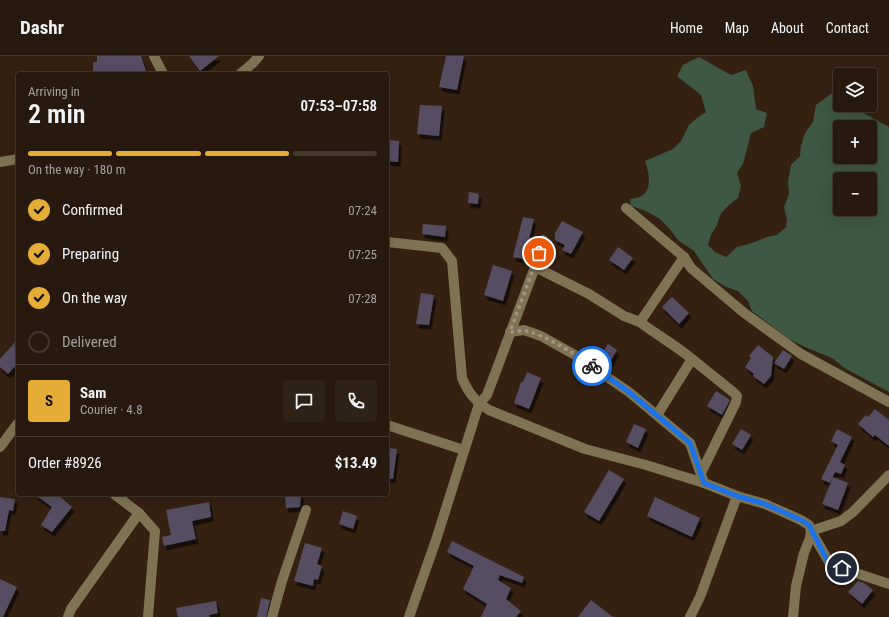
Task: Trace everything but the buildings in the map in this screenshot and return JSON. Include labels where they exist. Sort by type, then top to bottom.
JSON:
[{"type":"street","points":[[154,56],[162,72]]},
{"type":"street","points":[[242,72],[259,56]]},
{"type":"street","points":[[0,162],[16,159]]},
{"type":"street","points":[[626,208],[684,257],[691,268],[743,312],[801,354],[889,402]]},
{"type":"street","points":[[409,617],[436,540],[479,404],[487,395],[535,267],[543,240]]},
{"type":"street","points":[[389,242],[442,248],[452,261],[462,378],[468,392],[479,404],[489,410],[585,449],[702,478],[737,496],[765,504],[809,525],[828,562],[889,584]]},
{"type":"street","points":[[640,322],[684,257]]},
{"type":"street","points":[[535,267],[589,294],[624,316],[640,322],[663,339],[677,347],[737,396],[736,402],[702,478]]},
{"type":"street","points":[[510,332],[524,330],[535,334],[575,355],[629,392],[690,443],[702,478]]},
{"type":"street","points":[[657,415],[692,359]]},
{"type":"street","points":[[0,447],[16,426]]},
{"type":"street","points":[[389,427],[464,450]]},
{"type":"street","points":[[811,531],[841,521],[853,512],[889,475]]},
{"type":"street","points":[[117,496],[139,513],[155,531],[148,617]]},
{"type":"street","points":[[690,617],[700,597],[737,496]]},
{"type":"street","points":[[272,617],[282,581],[306,510]]},
{"type":"street","points":[[68,617],[71,609],[139,513]]},
{"type":"street","points":[[793,617],[796,586],[811,531]]},
{"type":"green space","points":[[699,57],[731,75],[746,70],[753,86],[756,109],[767,113],[764,127],[751,133],[743,164],[737,173],[741,186],[738,198],[721,213],[708,245],[715,252],[726,257],[737,247],[777,235],[786,227],[787,220],[784,207],[789,194],[788,181],[791,165],[800,156],[805,133],[813,122],[816,105],[832,93],[833,112],[862,112],[876,120],[833,120],[833,164],[877,164],[877,120],[889,127],[889,392],[846,369],[832,358],[789,339],[752,311],[748,301],[738,291],[726,287],[713,279],[694,251],[678,240],[660,219],[646,211],[631,206],[630,199],[643,195],[648,186],[649,180],[645,161],[673,149],[681,141],[689,125],[706,112],[701,95],[677,76],[683,65]]},
{"type":"way so far","points":[[539,253],[510,332],[524,330],[541,336],[592,366]]},
{"type":"route","points":[[592,366],[629,392],[690,443],[704,483],[737,496],[765,504],[801,520],[809,525],[828,562],[842,568]]}]
